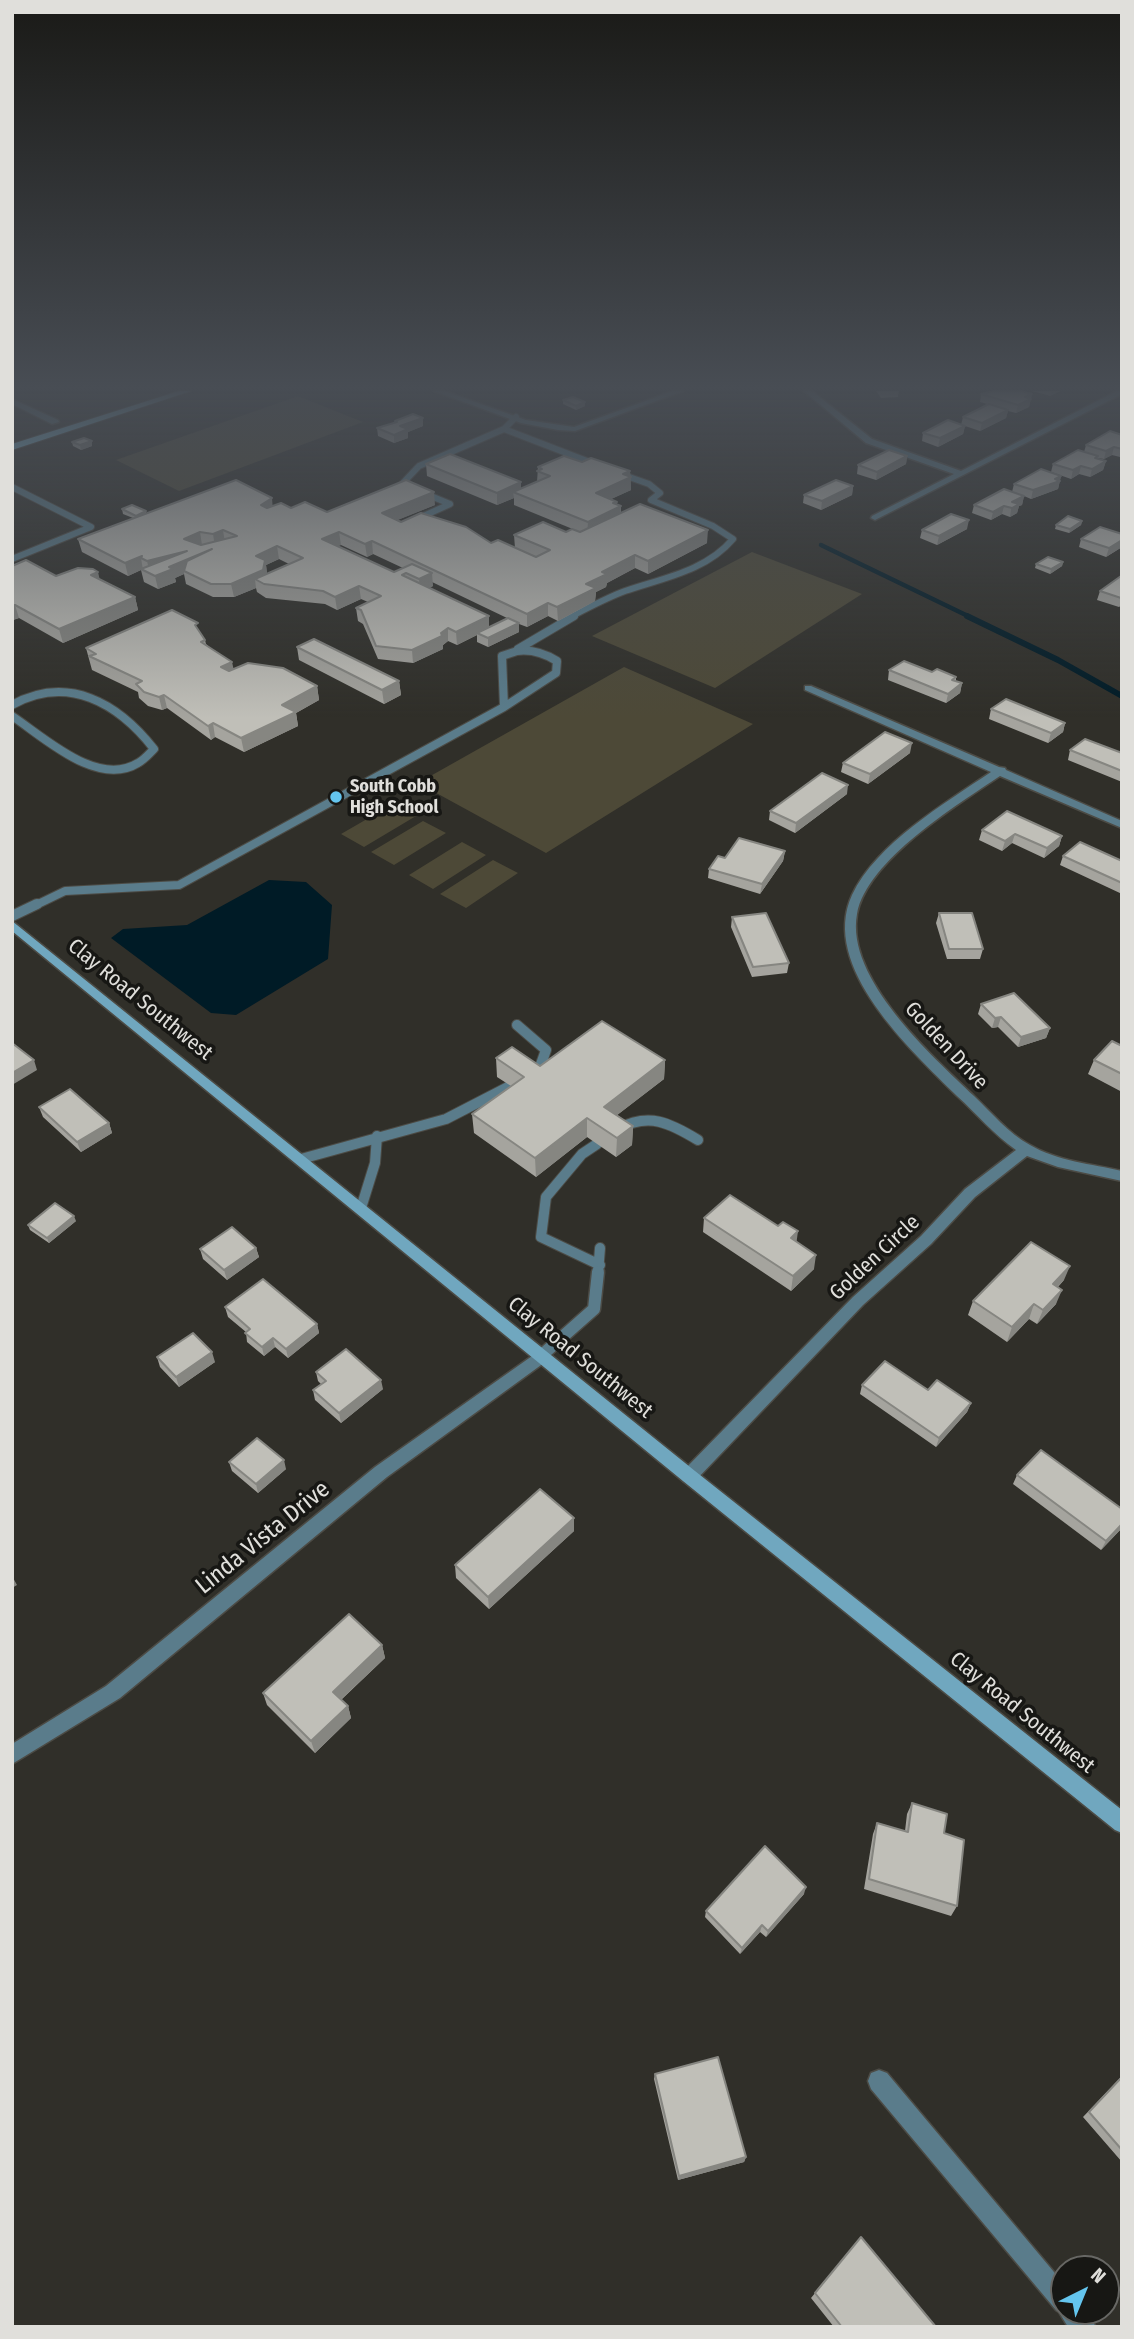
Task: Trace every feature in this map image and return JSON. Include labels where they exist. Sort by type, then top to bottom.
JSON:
[{"type":"street","points":[[875,518],[910,500]]},
{"type":"street","points":[[808,688],[1122,825]]},
{"type":"street","name":"Golden Drive","points":[[1001,770],[908,840],[879,866],[856,899],[850,915],[850,934],[869,984],[901,1033],[1026,1150]]},
{"type":"street","name":"Clay Road Southwest","points":[[12,925],[689,1476],[1122,1823]]},
{"type":"street","points":[[1026,1150],[1122,1176]]},
{"type":"street","name":"Golden Circle","points":[[689,1476],[858,1301],[926,1240],[970,1193],[1026,1150]]},
{"type":"street","name":"Linda Vista Drive","points":[[12,1755],[113,1692],[381,1472],[542,1355]]},
{"type":"street","points":[[879,2081],[1050,2285]]},
{"type":"lane","points":[[12,559],[91,527],[38,500]]},
{"type":"lane","points":[[417,519],[450,504],[441,500]]},
{"type":"lane","points":[[504,707],[502,656],[558,623],[616,595],[660,582],[708,559],[727,548],[733,539],[713,526],[651,500]]},
{"type":"lane","points":[[12,916],[65,891],[179,885],[504,707],[556,673],[557,662],[543,652],[518,649]]},
{"type":"lane","points":[[12,705],[20,699],[49,691],[80,695],[117,711],[142,731],[154,749],[146,759],[124,770],[96,769],[12,716]]},
{"type":"lane","points":[[517,1025],[546,1050],[540,1067],[526,1075]]},
{"type":"lane","points":[[301,1160],[350,1148],[377,1136],[446,1119],[510,1086]]},
{"type":"lane","points":[[613,1132],[630,1122],[658,1117],[698,1140]]},
{"type":"lane","points":[[361,1208],[375,1163],[377,1136]]},
{"type":"lane","points":[[597,1144],[582,1154],[547,1197],[541,1237],[600,1265]]},
{"type":"lane","points":[[542,1355],[594,1309],[600,1248]]},
{"type":"shaded area","points":[[752,552],[862,594],[715,688],[592,636]]},
{"type":"shaded area","points":[[624,667],[753,724],[546,853],[418,783]]},
{"type":"shaded area","points":[[393,804],[416,816],[364,847],[341,834]]},
{"type":"shaded area","points":[[423,821],[446,833],[394,865],[371,852]]},
{"type":"shaded area","points":[[462,842],[486,855],[433,889],[409,875]]},
{"type":"shaded area","points":[[493,860],[518,873],[466,908],[440,894]]},
{"type":"water","points":[[269,880],[306,882],[332,905],[328,959],[236,1015],[211,1013],[111,938],[123,929],[187,925]]},
{"type":"building","points":[[182,500],[269,500],[261,505],[267,508],[281,503],[291,508],[305,502],[327,512],[356,500],[414,500],[382,513],[401,522],[421,513],[466,527],[491,543],[498,540],[536,557],[550,550],[514,535],[543,522],[566,532],[572,529],[580,532],[640,504],[708,530],[648,561],[635,555],[602,572],[607,574],[586,584],[596,588],[557,607],[548,603],[527,614],[372,541],[365,544],[339,532],[322,539],[394,572],[412,564],[432,573],[419,579],[406,573],[402,575],[489,616],[456,632],[448,628],[441,633],[442,636],[412,650],[376,646],[361,610],[356,608],[381,596],[359,586],[335,597],[323,591],[264,584],[255,579],[303,558],[277,546],[256,556],[265,560],[263,570],[231,584],[211,584],[184,571],[187,561],[212,549],[169,567],[173,569],[155,576],[141,569],[187,551],[147,561],[141,558],[142,556],[125,563],[78,539]],"holes":[[[223,530],[237,536],[201,545],[184,539],[200,532],[213,534]]]},
{"type":"building","points":[[533,500],[613,500],[617,502],[613,503],[621,506],[588,522]]},
{"type":"building","points":[[983,500],[1016,500],[1012,502],[1019,504],[1012,508],[1004,506],[993,512],[974,505]]},
{"type":"building","points":[[132,505],[146,511],[136,516],[122,509]]},
{"type":"building","points":[[951,514],[969,520],[939,536],[922,530]]},
{"type":"building","points":[[1068,516],[1082,521],[1070,529],[1056,525]]},
{"type":"building","points":[[1100,527],[1122,534],[1122,540],[1109,548],[1081,539]]},
{"type":"building","points":[[1048,557],[1063,562],[1051,569],[1036,564]]},
{"type":"building","points":[[26,560],[56,576],[78,568],[93,569],[98,572],[91,575],[135,597],[59,629],[15,605],[12,606],[12,566]]},
{"type":"building","points":[[1121,576],[1121,598],[1100,591]]},
{"type":"building","points":[[172,610],[198,623],[195,625],[205,640],[201,642],[232,662],[221,667],[229,671],[248,663],[283,668],[317,686],[282,705],[296,712],[241,738],[213,723],[208,726],[164,695],[159,697],[144,692],[136,684],[142,681],[89,656],[96,654],[86,648]]},
{"type":"building","points":[[508,618],[519,623],[488,638],[477,633]]},
{"type":"building","points":[[314,639],[399,681],[382,690],[297,647]]},
{"type":"building","points":[[904,661],[932,672],[937,669],[956,677],[952,680],[962,683],[948,694],[889,670]]},
{"type":"building","points":[[1006,699],[1065,723],[1051,733],[991,709]]},
{"type":"building","points":[[885,732],[912,743],[870,774],[843,763]]},
{"type":"building","points":[[1085,739],[1122,753],[1122,771],[1070,750]]},
{"type":"building","points":[[822,773],[848,785],[796,823],[770,811]]},
{"type":"building","points":[[1007,811],[1062,836],[1047,848],[1015,834],[1005,841],[982,830]]},
{"type":"building","points":[[739,838],[785,851],[762,884],[709,869],[718,856],[725,858]]},
{"type":"building","points":[[1080,842],[1122,861],[1122,883],[1063,856]]},
{"type":"building","points":[[766,913],[789,963],[753,967],[732,917]]},
{"type":"building","points":[[939,913],[972,913],[983,949],[949,949]]},
{"type":"building","points":[[1014,993],[1050,1028],[1021,1037],[1001,1017],[995,1018],[981,1004]]},
{"type":"building","points":[[602,1021],[665,1060],[604,1107],[633,1126],[617,1138],[587,1118],[535,1158],[472,1114],[524,1077],[496,1058],[512,1047],[540,1066]]},
{"type":"building","points":[[1112,1041],[1122,1046],[1122,1074],[1094,1060]]},
{"type":"building","points":[[12,1043],[34,1060],[12,1073]]},
{"type":"building","points":[[70,1089],[109,1123],[77,1142],[39,1107]]},
{"type":"building","points":[[730,1195],[778,1226],[783,1222],[798,1231],[791,1238],[816,1255],[793,1276],[704,1218]]},
{"type":"building","points":[[55,1203],[74,1216],[47,1238],[28,1225]]},
{"type":"building","points":[[232,1227],[256,1248],[224,1270],[200,1249]]},
{"type":"building","points":[[1031,1242],[1070,1266],[1053,1284],[1062,1290],[1043,1310],[1034,1304],[1012,1327],[973,1301]]},
{"type":"building","points":[[263,1279],[317,1324],[286,1349],[273,1338],[262,1347],[245,1333],[250,1329],[225,1307]]},
{"type":"building","points":[[193,1333],[212,1352],[176,1377],[157,1357]]},
{"type":"building","points":[[346,1349],[381,1380],[339,1413],[313,1390],[326,1381],[316,1372]]},
{"type":"building","points":[[885,1361],[928,1390],[937,1380],[971,1403],[939,1438],[862,1385]]},
{"type":"building","points":[[257,1438],[284,1460],[256,1484],[229,1462]]},
{"type":"building","points":[[1041,1450],[1122,1509],[1122,1524],[1106,1541],[1017,1475]]},
{"type":"building","points":[[540,1489],[574,1518],[488,1597],[455,1565]]},
{"type":"building","points":[[349,1614],[382,1645],[333,1692],[348,1706],[311,1741],[263,1693]]},
{"type":"building","points":[[912,1803],[947,1814],[944,1833],[964,1840],[957,1906],[869,1879],[877,1823],[908,1832]]},
{"type":"building","points":[[765,1846],[806,1887],[768,1931],[762,1925],[742,1948],[706,1911]]},
{"type":"building","points":[[718,2057],[746,2157],[679,2176],[655,2074]]},
{"type":"building","points":[[1122,2077],[1122,2150],[1089,2112]]},
{"type":"building","points":[[861,2237],[936,2327],[842,2327],[815,2293]]},
{"type":"waterway","points":[[821,545],[970,617]]},
{"type":"waterway","points":[[967,616],[1058,660],[1122,696]]},
{"type":"place","name":"South Cobb High School","points":[[336,797]]}]
